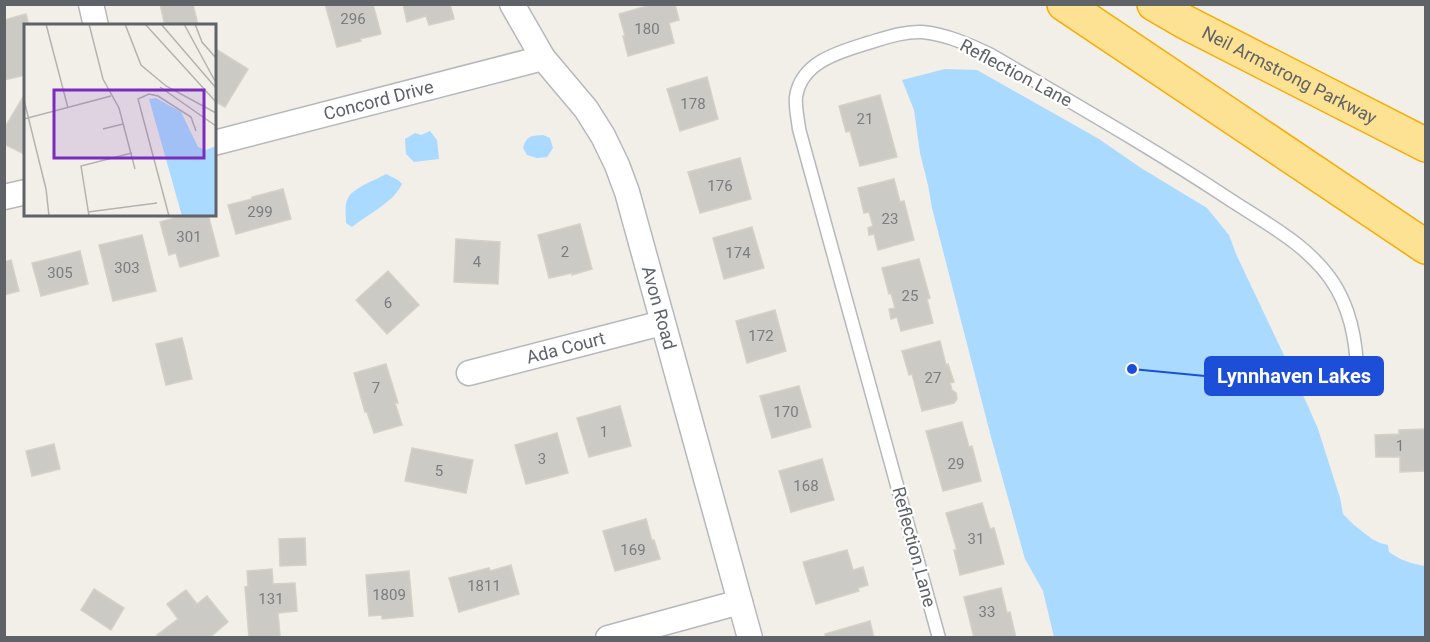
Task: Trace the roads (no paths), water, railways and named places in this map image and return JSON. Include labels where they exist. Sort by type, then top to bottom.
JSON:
[{"type":"highway","points":[[1064,4],[1425,247]]},
{"type":"highway","name":"Neil Armstrong Parkway","points":[[1154,4],[1425,145]]},
{"type":"street","points":[[91,4],[96,24]]},
{"type":"street","name":"Avon Road","points":[[512,4],[543,58],[586,109],[618,165],[750,638]]},
{"type":"street","name":"Concord Drive","points":[[216,142],[543,58]]},
{"type":"street","points":[[4,198],[24,193]]},
{"type":"street","name":"Ada Court","points":[[470,373],[662,323]]},
{"type":"street","points":[[608,638],[740,602]]},
{"type":"lane","name":"Reflection Lane","points":[[939,638],[799,129],[796,97],[801,81],[822,60],[836,53],[904,34],[920,32],[945,36],[991,56],[1180,167],[1289,239],[1318,264],[1337,288],[1350,319],[1357,360],[1358,386]]},
{"type":"water","points":[[945,69],[977,70],[1099,139],[1141,168],[1207,208],[1229,235],[1308,406],[1318,429],[1343,514],[1372,539],[1388,545],[1389,552],[1393,555],[1425,566],[1425,637],[1054,637],[1043,591],[1025,559],[991,437],[932,208],[920,153],[914,110],[902,80]]},
{"type":"water","points":[[430,131],[437,140],[439,159],[414,162],[406,154],[405,139],[415,133],[421,135]]},
{"type":"water","points":[[543,135],[550,138],[553,148],[547,157],[537,158],[527,155],[523,148],[528,138]]},
{"type":"water","points":[[386,174],[402,184],[398,191],[387,202],[352,227],[346,223],[346,204],[351,194]]},
{"type":"place","name":"Lynnhaven Lakes","points":[[1132,369]]}]
